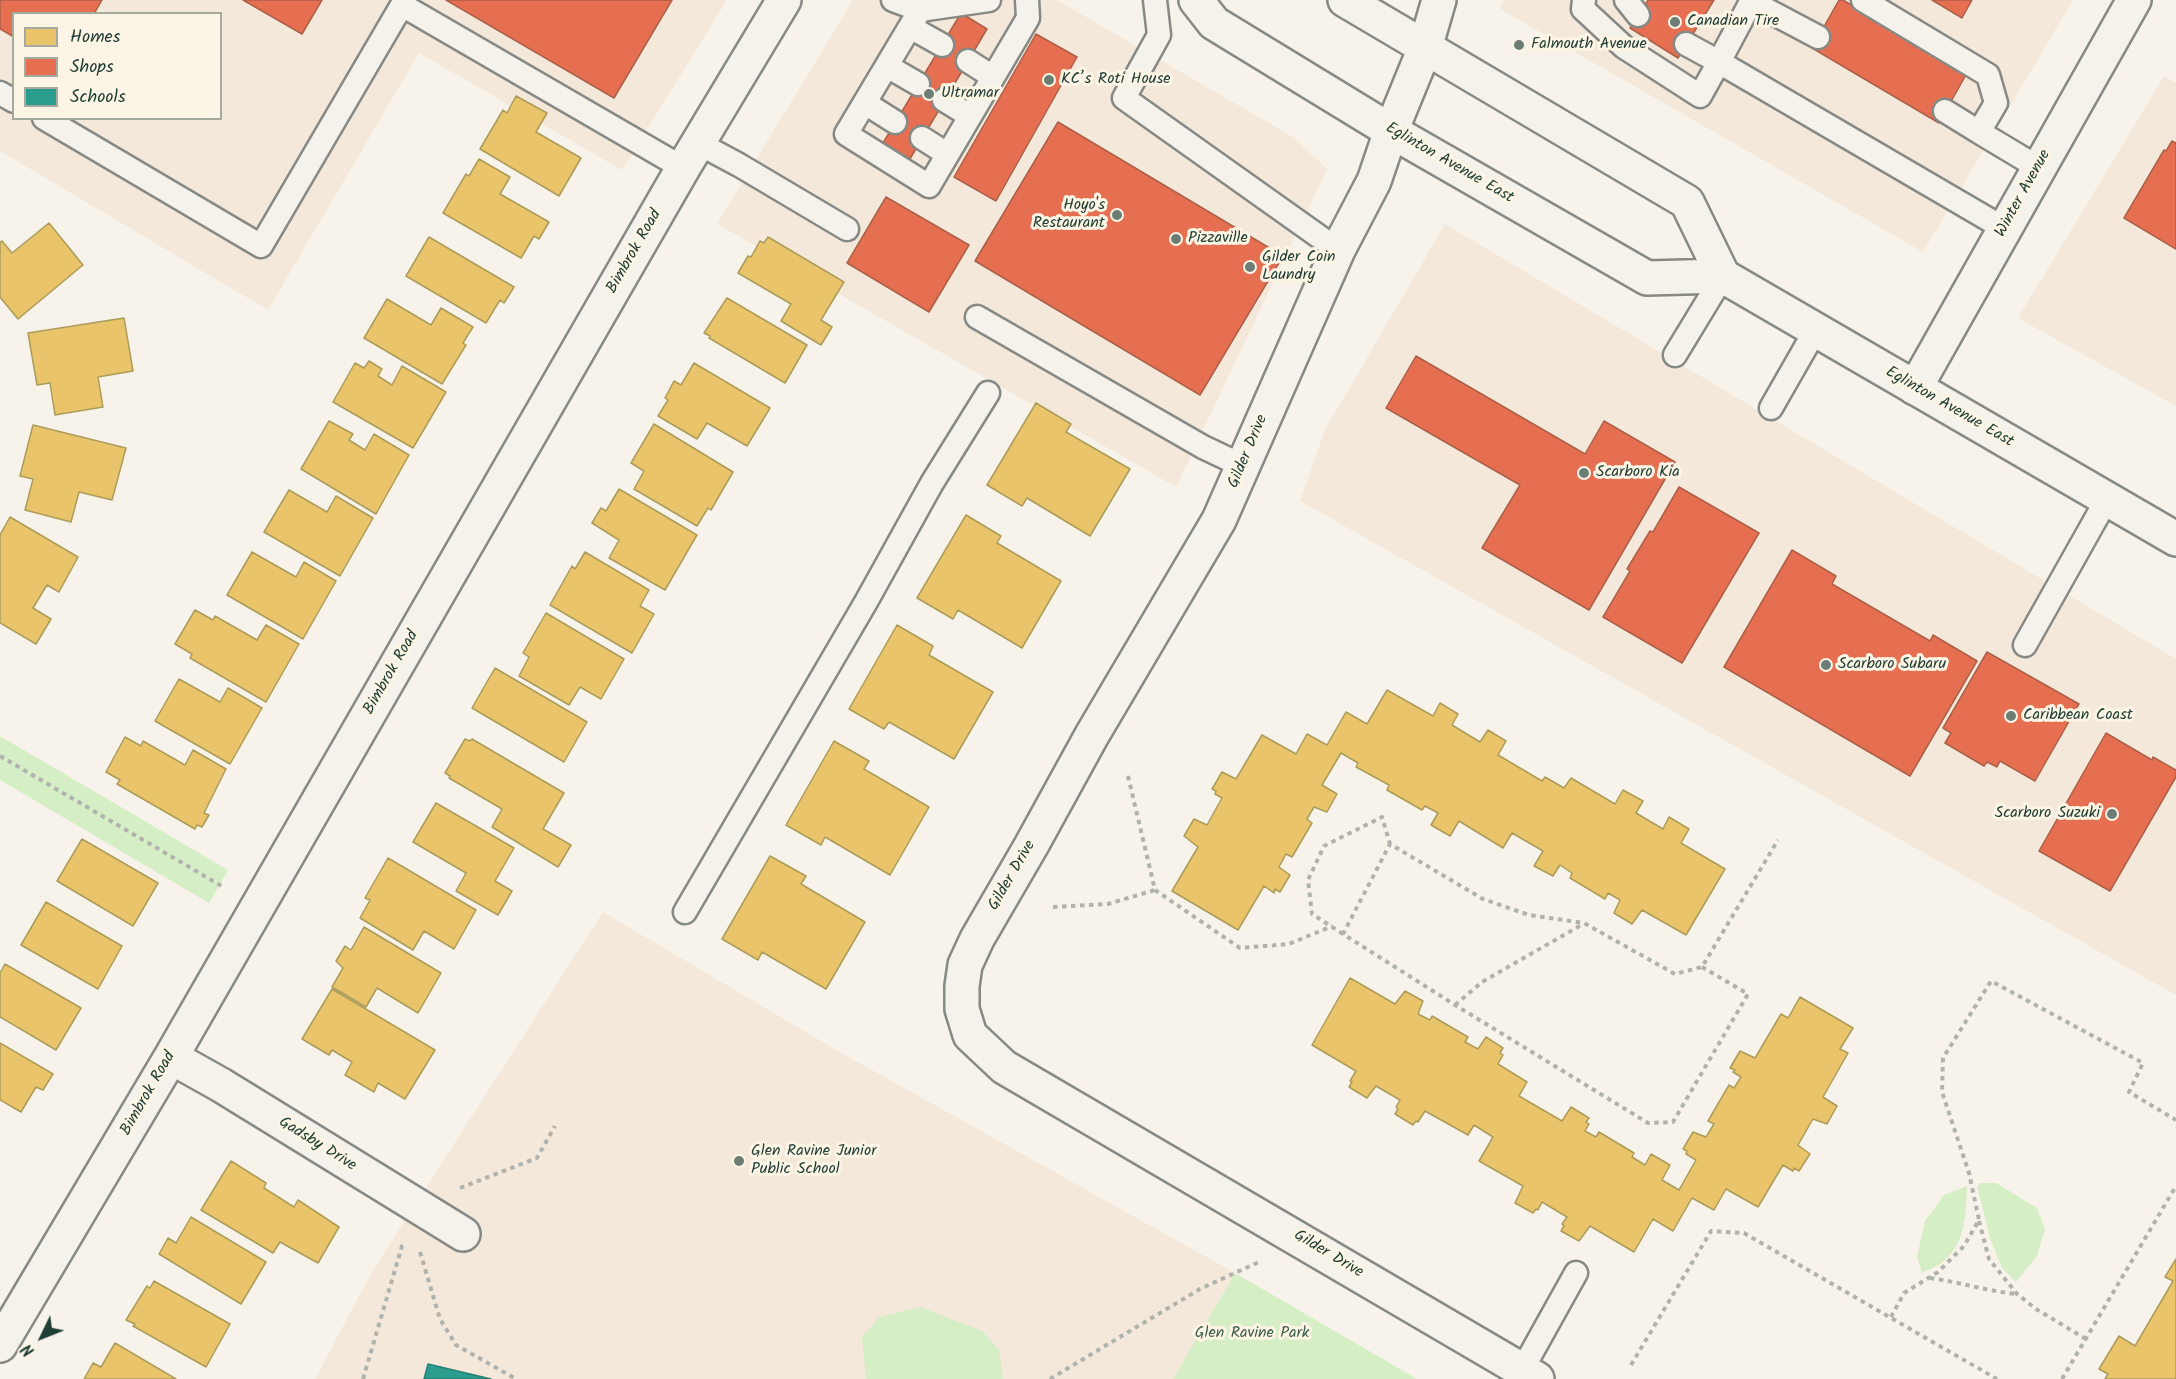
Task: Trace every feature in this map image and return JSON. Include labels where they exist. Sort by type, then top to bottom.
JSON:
[{"type":"street","name":"Bimbrok Road","points":[[0,1345],[171,1057],[690,155],[784,0]]},
{"type":"street","name":"Eglinton Avenue East","points":[[1196,0],[1214,23],[1391,131],[1647,278],[1723,276],[2176,539]]},
{"type":"street","points":[[1345,0],[1687,202],[1723,276]]},
{"type":"street","points":[[1391,131],[1425,48],[1439,0]]},
{"type":"street","name":"Winter Avenue","points":[[1915,388],[2134,0]]},
{"type":"street","name":"Gilder Drive","points":[[1391,131],[1374,181],[1338,250],[1219,520],[1092,735],[977,939],[965,965],[962,1009],[970,1035],[1005,1067],[1530,1375]]},
{"type":"street","name":"Gadsby Drive","points":[[171,1057],[221,1085],[463,1234]]},
{"type":"lane","points":[[893,0],[942,45]]},
{"type":"lane","points":[[989,0],[915,19],[846,134],[929,186],[1028,18],[1027,0]]},
{"type":"lane","points":[[1155,0],[1159,35],[1124,98],[1338,250]]},
{"type":"lane","points":[[1584,0],[1583,9],[1624,47],[1700,96],[1752,1],[1818,38]]},
{"type":"lane","points":[[1863,0],[1988,75],[1996,103],[1979,132]]},
{"type":"lane","points":[[47,120],[261,246],[402,5],[690,155],[739,165],[847,229]]},
{"type":"lane","points":[[1686,44],[2005,229]]},
{"type":"lane","points":[[968,61],[993,77]]},
{"type":"lane","points":[[887,66],[918,84]]},
{"type":"lane","points":[[944,100],[970,116]]},
{"type":"lane","points":[[865,103],[895,122]]},
{"type":"lane","points":[[1945,111],[2039,168]]},
{"type":"lane","points":[[922,138],[947,154]]},
{"type":"lane","points":[[1675,355],[1723,276]]},
{"type":"lane","points":[[977,316],[1203,447],[1243,466]]},
{"type":"lane","points":[[1771,408],[1815,331]]},
{"type":"lane","points":[[685,912],[866,602],[932,483],[988,393]]},
{"type":"lane","points":[[2025,645],[2107,499]]},
{"type":"lane","points":[[1530,1375],[1576,1273]]},
{"type":"path","points":[[0,756],[257,906]]},
{"type":"path","points":[[1128,776],[1155,890],[1240,948],[1289,944],[1332,926]]},
{"type":"path","points":[[1702,967],[1748,994],[1672,1122],[1648,1123],[1312,914],[1308,880],[1324,846],[1382,817],[1390,844],[1483,899],[1529,915],[1584,923],[1675,974],[1702,967],[1778,840]]},
{"type":"path","points":[[1343,934],[1390,844]]},
{"type":"path","points":[[1053,907],[1108,904],[1155,890]]},
{"type":"path","points":[[1455,1005],[1482,982],[1584,923]]},
{"type":"path","points":[[2086,1339],[2036,1309],[2017,1294],[1989,1259],[1969,1173],[1942,1092],[1943,1058],[1990,981],[2143,1063],[2129,1092],[2176,1120]]},
{"type":"path","points":[[451,1192],[537,1158],[555,1126]]},
{"type":"path","points":[[2062,1379],[2176,1186]]},
{"type":"path","points":[[1891,1317],[1904,1293],[1938,1272],[1964,1246],[1979,1220]]},
{"type":"path","points":[[1631,1365],[1711,1232],[1744,1233],[1997,1379]]},
{"type":"path","points":[[363,1379],[402,1246],[409,1241]]},
{"type":"path","points":[[1050,1379],[1200,1290],[1304,1241]]},
{"type":"path","points":[[418,1246],[440,1319],[456,1345],[516,1379]]},
{"type":"path","points":[[1929,1278],[1963,1283],[1995,1292],[2017,1294]]},
{"type":"shaded area","points":[[0,0],[727,0],[622,170],[419,53],[268,310],[0,151]]},
{"type":"shaded area","points":[[853,0],[1057,0],[1293,137],[1327,169],[1176,487],[717,224]]},
{"type":"shaded area","points":[[1504,0],[2073,0],[1923,252],[1500,9]]},
{"type":"shaded area","points":[[2164,76],[2176,83],[2176,406],[2018,318]]},
{"type":"shaded area","points":[[1445,224],[2176,659],[2176,995],[1300,501],[1325,430]]},
{"type":"shaded area","name":"Glen Ravine Junior Public School","points":[[603,912],[838,1051],[1235,1273],[1173,1379],[315,1379],[373,1270]]},
{"type":"green space","points":[[0,736],[228,870],[209,903],[0,780]]},
{"type":"green space","points":[[1980,1183],[1996,1183],[2037,1208],[2045,1229],[2037,1256],[2016,1282],[2002,1268],[1991,1241],[1977,1187]]},
{"type":"green space","points":[[1967,1186],[1965,1217],[1957,1245],[1944,1261],[1922,1273],[1917,1257],[1925,1221],[1944,1195]]},
{"type":"green space","name":"Glen Ravine Park","points":[[1235,1273],[1417,1379],[1173,1379]]},
{"type":"green space","points":[[920,1307],[982,1331],[999,1350],[1003,1379],[866,1379],[862,1337],[879,1317]]},
{"type":"building: Homes","points":[[516,96],[547,113],[536,132],[581,158],[559,196],[480,149],[503,110],[507,113]]},
{"type":"building: Homes","points":[[479,159],[510,177],[500,194],[549,222],[539,239],[534,236],[521,258],[443,213],[466,174],[469,176]]},
{"type":"building: Homes","points":[[49,223],[83,265],[18,319],[0,297],[0,242],[2,241],[12,253]]},
{"type":"building: Homes","points":[[429,237],[514,287],[504,303],[500,300],[486,323],[406,276]]},
{"type":"building: Homes","points":[[768,237],[844,282],[821,320],[832,327],[821,345],[781,321],[791,304],[738,273],[760,241],[764,243]]},
{"type":"building: Homes","points":[[727,298],[807,345],[785,383],[704,333]]},
{"type":"building: Homes","points":[[387,299],[431,325],[441,308],[473,327],[463,343],[466,345],[442,384],[364,338]]},
{"type":"building: Homes","points":[[124,318],[133,371],[98,377],[103,407],[55,415],[50,383],[37,385],[28,333]]},
{"type":"building: Homes","points":[[369,361],[382,369],[378,376],[392,385],[402,366],[446,392],[413,448],[333,402],[355,363],[364,368]]},
{"type":"building: Homes","points":[[694,363],[770,408],[747,446],[707,423],[697,439],[658,416],[668,400],[665,398],[674,381],[681,385]]},
{"type":"building: Homes","points":[[1036,403],[1071,424],[1066,432],[1130,469],[1090,536],[1027,498],[1022,506],[987,485]]},
{"type":"building: Homes","points":[[329,421],[353,434],[349,440],[365,450],[374,434],[409,455],[376,514],[301,469]]},
{"type":"building: Homes","points":[[654,424],[733,472],[711,510],[708,508],[697,526],[634,489],[644,471],[631,463]]},
{"type":"building: Homes","points":[[33,425],[126,448],[112,500],[79,492],[71,522],[25,510],[33,479],[20,476]]},
{"type":"building: Homes","points":[[619,489],[697,535],[665,590],[609,558],[619,540],[592,523],[601,508],[606,511]]},
{"type":"building: Homes","points":[[289,490],[327,512],[336,496],[373,518],[340,576],[264,532]]},
{"type":"building: Homes","points":[[966,515],[1001,536],[997,543],[1061,581],[1022,648],[958,610],[953,619],[917,598]]},
{"type":"building: Homes","points":[[10,517],[78,557],[59,592],[47,585],[33,608],[51,619],[36,644],[0,623],[0,535]]},
{"type":"building: Homes","points":[[252,552],[296,577],[304,562],[336,581],[303,639],[227,595]]},
{"type":"building: Homes","points":[[585,552],[649,590],[640,606],[654,614],[632,653],[550,605],[572,566],[575,569]]},
{"type":"building: Homes","points":[[195,610],[213,620],[215,616],[257,640],[266,625],[299,644],[266,702],[190,658],[192,654],[175,644]]},
{"type":"building: Homes","points":[[546,613],[624,659],[601,699],[580,687],[569,705],[519,676],[529,657],[523,653]]},
{"type":"building: Homes","points":[[897,625],[933,646],[929,655],[993,692],[954,759],[889,722],[884,729],[849,709]]},
{"type":"building: Homes","points":[[495,668],[587,722],[564,762],[472,708]]},
{"type":"building: Homes","points":[[179,679],[220,702],[228,688],[262,708],[230,764],[155,721]]},
{"type":"building: Homes","points":[[1387,690],[1433,716],[1440,703],[1458,714],[1452,725],[1480,742],[1488,730],[1506,741],[1498,755],[1542,781],[1545,777],[1564,788],[1571,778],[1615,804],[1623,790],[1643,801],[1636,813],[1663,829],[1669,817],[1689,829],[1681,843],[1725,869],[1686,935],[1642,910],[1632,924],[1614,913],[1620,900],[1608,893],[1605,899],[1570,878],[1572,873],[1560,865],[1553,876],[1534,866],[1543,851],[1512,833],[1503,848],[1459,821],[1450,836],[1431,825],[1438,813],[1425,806],[1422,810],[1387,790],[1389,785],[1356,767],[1358,763],[1341,753],[1322,785],[1337,794],[1327,812],[1314,807],[1307,819],[1312,823],[1292,857],[1286,854],[1279,867],[1290,875],[1280,892],[1275,889],[1274,893],[1264,886],[1238,930],[1172,891],[1198,847],[1184,836],[1194,819],[1207,825],[1222,798],[1212,789],[1222,772],[1236,779],[1262,735],[1296,754],[1307,734],[1327,745],[1346,712],[1367,724]]},
{"type":"building: Homes","points":[[125,737],[141,746],[143,741],[185,765],[193,750],[226,769],[204,813],[209,815],[202,827],[197,825],[195,829],[117,784],[120,780],[106,772]]},
{"type":"building: Homes","points":[[465,739],[470,741],[472,739],[564,793],[543,829],[571,845],[558,867],[492,827],[502,809],[449,778],[450,776],[445,773]]},
{"type":"building: Homes","points":[[834,741],[869,761],[864,769],[929,807],[890,875],[825,837],[821,845],[786,825]]},
{"type":"building: Homes","points":[[436,803],[514,848],[495,881],[512,891],[498,915],[456,891],[466,873],[413,842]]},
{"type":"building: Homes","points":[[82,839],[158,883],[133,926],[57,881]]},
{"type":"building: Homes","points":[[770,856],[806,876],[801,884],[865,922],[826,989],[762,952],[758,960],[722,939]]},
{"type":"building: Homes","points":[[388,858],[476,910],[454,949],[424,931],[413,950],[360,918],[370,900],[365,898]]},
{"type":"building: Homes","points":[[46,902],[122,946],[98,989],[21,945]]},
{"type":"building: Homes","points":[[364,927],[441,973],[418,1013],[377,988],[366,1007],[332,987],[343,968],[336,961],[345,946],[351,950]]},
{"type":"building: Homes","points":[[5,964],[81,1008],[56,1050],[0,1017],[0,973]]},
{"type":"building: Homes","points":[[1350,978],[1395,1004],[1405,991],[1423,1001],[1418,1014],[1430,1020],[1432,1016],[1468,1037],[1465,1042],[1478,1049],[1486,1037],[1503,1048],[1500,1053],[1503,1055],[1498,1064],[1527,1082],[1519,1096],[1562,1121],[1571,1107],[1589,1118],[1585,1131],[1596,1137],[1599,1132],[1634,1153],[1632,1157],[1645,1165],[1651,1154],[1670,1165],[1662,1180],[1679,1190],[1696,1160],[1686,1154],[1687,1151],[1683,1149],[1693,1132],[1706,1137],[1714,1124],[1708,1121],[1729,1085],[1734,1088],[1741,1077],[1730,1068],[1740,1051],[1755,1058],[1781,1014],[1788,1018],[1800,997],[1853,1028],[1840,1049],[1848,1053],[1823,1097],[1837,1106],[1827,1124],[1813,1119],[1798,1145],[1810,1154],[1799,1171],[1794,1168],[1793,1171],[1783,1165],[1758,1207],[1726,1189],[1714,1210],[1692,1198],[1673,1231],[1653,1219],[1634,1252],[1590,1226],[1579,1241],[1561,1231],[1564,1226],[1562,1224],[1567,1217],[1542,1202],[1538,1210],[1536,1209],[1533,1213],[1515,1203],[1523,1186],[1479,1161],[1493,1137],[1474,1125],[1468,1135],[1425,1111],[1418,1122],[1416,1121],[1413,1125],[1395,1114],[1400,1100],[1376,1086],[1367,1098],[1349,1087],[1356,1071],[1312,1045]]},
{"type":"building: Homes","points":[[332,989],[435,1050],[405,1099],[378,1083],[374,1092],[345,1075],[352,1062],[332,1050],[329,1055],[302,1039]]},
{"type":"building: Homes","points":[[0,1043],[53,1074],[43,1090],[36,1087],[21,1112],[0,1100]]},
{"type":"building: Homes","points":[[231,1161],[266,1183],[264,1188],[294,1207],[298,1200],[339,1227],[318,1263],[280,1242],[273,1253],[201,1210]]},
{"type":"building: Homes","points":[[191,1217],[266,1262],[241,1304],[159,1254],[168,1238],[176,1243]]},
{"type":"building: Homes","points":[[2176,1259],[2176,1379],[2105,1379],[2108,1374],[2099,1369],[2119,1336],[2135,1346],[2173,1281],[2165,1277]]},
{"type":"building: Homes","points":[[154,1281],[230,1324],[206,1367],[126,1320],[147,1286],[150,1288]]},
{"type":"building: Homes","points":[[115,1343],[176,1379],[84,1379],[93,1363],[101,1367]]},
{"type":"building: Shops","points":[[0,0],[102,0],[95,12],[12,12],[12,36],[0,29]]},
{"type":"building: Shops","points":[[243,0],[322,0],[302,34]]},
{"type":"building: Shops","points":[[446,0],[672,0],[614,98]]},
{"type":"building: Shops","points":[[1648,0],[1714,0],[1678,58],[1630,28]]},
{"type":"building: Shops","points":[[1839,0],[1843,0],[1967,73],[1939,123],[1812,48]]},
{"type":"building: Shops","points":[[1932,0],[1972,0],[1962,18]]},
{"type":"building: Shops","points":[[961,13],[987,29],[901,174],[877,153]]},
{"type":"building: Shops","points":[[1036,34],[1077,57],[996,201],[954,177]]},
{"type":"building: Shops","points":[[1058,122],[1283,256],[1200,395],[975,261]]},
{"type":"building: Shops","points":[[2172,141],[2176,143],[2176,249],[2124,218],[2164,150],[2166,151]]},
{"type":"building: Shops","points":[[886,197],[969,245],[929,312],[847,263]]},
{"type":"building: Shops","name":"Scarboro Kia","points":[[1416,356],[1585,454],[1604,421],[1675,462],[1589,610],[1482,548],[1520,485],[1386,408]]},
{"type":"building: Shops","points":[[1679,487],[1759,533],[1682,663],[1603,617],[1630,571],[1627,569],[1650,531],[1653,532]]},
{"type":"building: Shops","points":[[1792,550],[1836,576],[1832,584],[1930,641],[1933,635],[1977,661],[1910,776],[1724,667]]},
{"type":"building: Shops","name":"Caribbean Coast","points":[[1987,652],[2079,704],[2035,781],[2000,761],[1997,767],[1987,762],[1984,766],[1945,743],[1951,733],[1943,728]]},
{"type":"building: Shops","points":[[2106,733],[2152,760],[2153,757],[2176,770],[2176,777],[2110,891],[2039,851]]},
{"type":"building: Schools","points":[[428,1364],[491,1379],[424,1379]]},
{"type":"place","name":"Canadian Tire","points":[[1675,22]]},
{"type":"place","name":"Falmouth Avenue","points":[[1519,45]]},
{"type":"place","name":"KC’s Roti House","points":[[1049,80]]},
{"type":"place","name":"Ultramar","points":[[929,94]]},
{"type":"place","name":"Hoyo's Restaurant","points":[[1117,215]]},
{"type":"place","name":"Pizzaville","points":[[1176,239]]},
{"type":"place","name":"Gilder Coin Laundry","points":[[1250,267]]},
{"type":"place","name":"Scarboro Kia","points":[[1584,473]]},
{"type":"place","name":"Scarboro Subaru","points":[[1826,665]]},
{"type":"place","name":"Caribbean Coast","points":[[2011,716]]},
{"type":"place","name":"Scarboro Suzuki","points":[[2112,814]]},
{"type":"place","name":"Glen Ravine Junior Public School","points":[[739,1161]]}]
